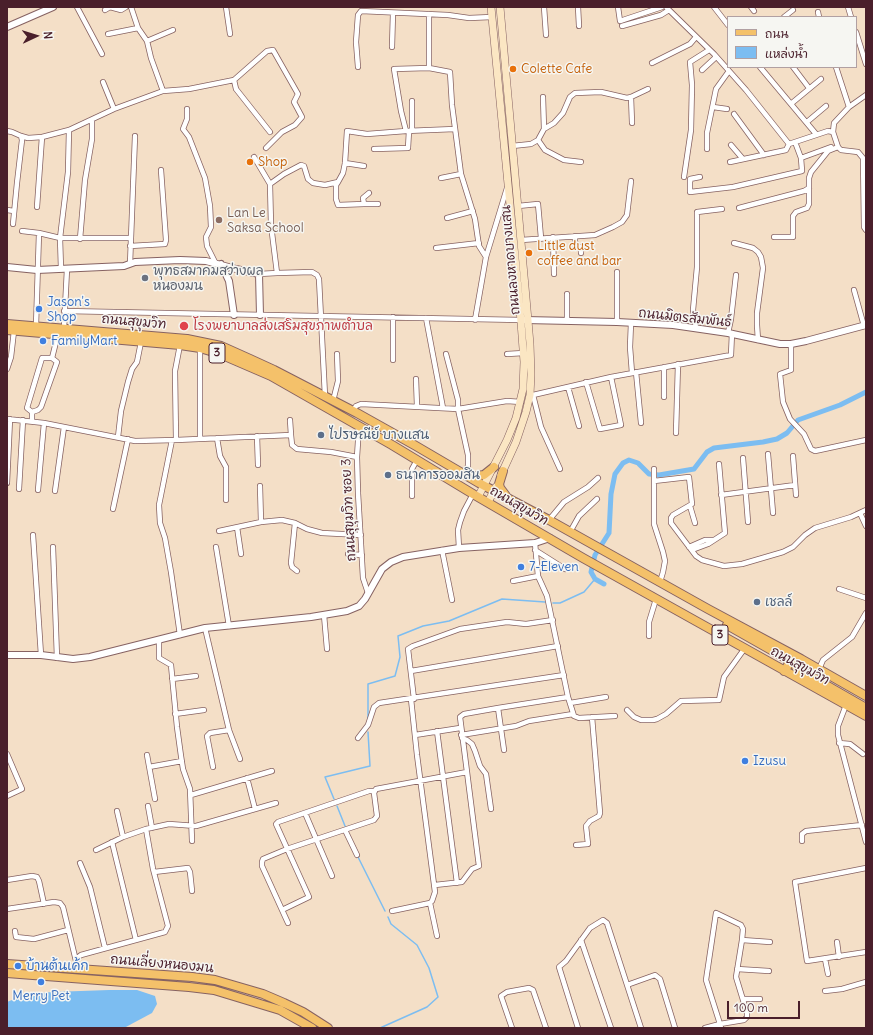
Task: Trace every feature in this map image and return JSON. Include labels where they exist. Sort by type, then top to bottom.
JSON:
[{"type":"main road","name":"ถนนลงหาดบางแสน","points":[[488,502],[522,427],[532,395],[530,344],[525,320],[508,185],[490,7]]},
{"type":"main road","name":"ถนนลงหาดบางแสน","points":[[476,496],[485,486],[510,435],[521,402],[524,376],[525,320],[521,240],[500,7]]},
{"type":"main road","name":"ถนนสุขุมวิท","points":[[7,324],[36,326],[141,342],[200,348],[220,354],[271,376],[392,444],[476,496],[583,558],[866,716]]},
{"type":"main road","name":"ถนนสุขุมวิท","points":[[10,331],[61,331],[187,339],[221,346],[274,370],[325,396],[866,696]]},
{"type":"main road","points":[[467,475],[484,475],[494,467]]},
{"type":"main road","points":[[503,471],[500,488],[508,498]]},
{"type":"main road","points":[[708,609],[716,620],[786,659],[789,664],[784,671]]},
{"type":"main road","points":[[801,659],[796,667],[798,670],[866,708]]},
{"type":"main road","name":"ถนนเลี่ยงหนองมน","points":[[7,964],[76,966],[216,980],[257,992],[284,1003],[303,1012],[328,1028]]},
{"type":"main road","name":"ถนนเลี่ยงหนองมน","points":[[7,973],[214,990],[280,1010],[312,1028]]},
{"type":"street","points":[[36,7],[38,14]]},
{"type":"street","points":[[7,27],[53,7]]},
{"type":"street","points":[[77,7],[102,54]]},
{"type":"street","points":[[105,10],[110,7],[121,10],[126,7]]},
{"type":"street","points":[[131,7],[138,28],[147,41],[163,91]]},
{"type":"street","points":[[226,7],[230,34]]},
{"type":"street","points":[[544,7],[546,35]]},
{"type":"street","points":[[578,7],[579,26]]},
{"type":"street","points":[[618,7],[620,21],[662,7]]},
{"type":"street","points":[[714,7],[727,24]]},
{"type":"street","points":[[622,26],[661,15],[667,8],[729,71],[789,144]]},
{"type":"street","points":[[785,16],[793,10]]},
{"type":"street","points":[[358,67],[356,42],[359,13],[362,11],[429,14],[468,18],[492,17]]},
{"type":"street","points":[[392,47],[393,13]]},
{"type":"street","points":[[428,68],[429,14]]},
{"type":"street","points":[[108,34],[138,28]]},
{"type":"street","points":[[147,41],[173,30]]},
{"type":"street","points":[[857,35],[866,64]]},
{"type":"street","points":[[652,63],[690,44],[696,37]]},
{"type":"street","points":[[7,131],[28,138],[42,137],[69,130],[114,109],[163,91],[189,89],[234,80],[267,51],[273,50],[298,94],[294,102],[302,115],[301,120],[282,132],[266,148]]},
{"type":"street","points":[[684,177],[691,130],[692,85],[690,62],[709,50]]},
{"type":"street","points":[[702,70],[716,57]]},
{"type":"street","points":[[409,131],[400,111],[394,69],[428,68],[450,72],[461,174],[473,211],[479,246],[486,257]]},
{"type":"street","points":[[761,68],[792,103],[816,134]]},
{"type":"street","points":[[795,68],[809,88]]},
{"type":"street","points":[[836,68],[849,107]]},
{"type":"street","points":[[706,149],[716,89],[729,71]]},
{"type":"street","points":[[792,103],[820,79]]},
{"type":"street","points":[[234,80],[236,90],[270,132]]},
{"type":"street","points":[[104,82],[114,109]]},
{"type":"street","points":[[544,129],[554,123],[563,113],[570,98],[575,93],[601,92],[627,98],[648,89]]},
{"type":"street","points":[[866,95],[849,107],[834,123],[833,132],[841,150],[858,152],[863,158],[864,227],[866,230]]},
{"type":"street","points":[[512,146],[534,143],[538,140],[544,129],[543,97]]},
{"type":"street","points":[[631,97],[632,123]]},
{"type":"street","points":[[374,149],[408,148],[412,100]]},
{"type":"street","points":[[807,122],[826,106]]},
{"type":"street","points":[[713,107],[727,109]]},
{"type":"street","points":[[187,109],[187,119],[183,129],[189,137],[205,178],[210,206],[211,227],[206,237],[207,246],[229,281],[234,315]]},
{"type":"street","points":[[734,114],[764,155]]},
{"type":"street","points":[[80,239],[85,180],[92,139],[92,120]]},
{"type":"street","points":[[378,204],[338,205],[336,199],[336,185],[343,173],[345,163],[346,131],[367,134],[455,129]]},
{"type":"street","points":[[52,358],[61,331],[64,311],[64,269],[60,238],[68,172],[69,130]]},
{"type":"street","points":[[730,162],[786,150],[789,144],[816,134],[828,131],[833,132]]},
{"type":"street","points":[[14,224],[14,211],[22,140],[21,136]]},
{"type":"street","points":[[130,264],[135,136]]},
{"type":"street","points":[[37,207],[42,137]]},
{"type":"street","points":[[538,140],[545,150],[564,160],[581,162]]},
{"type":"street","points":[[700,177],[690,178],[690,192],[733,187],[802,171],[801,158],[795,142]]},
{"type":"street","points":[[731,145],[743,159]]},
{"type":"street","points":[[801,158],[838,146]]},
{"type":"street","points":[[774,237],[793,236],[792,216],[796,212],[805,210],[808,206],[809,178],[813,169],[828,151],[838,146]]},
{"type":"street","points":[[254,157],[270,184],[271,225],[277,273]]},
{"type":"street","points":[[345,163],[364,166]]},
{"type":"street","points":[[270,184],[284,174],[301,165],[304,166],[308,179],[313,183],[325,185],[338,182]]},
{"type":"street","points":[[130,246],[165,244],[166,240],[161,170]]},
{"type":"street","points":[[442,178],[461,174]]},
{"type":"street","points":[[521,240],[595,235],[613,227],[622,222],[626,215],[631,181]]},
{"type":"street","points":[[475,320],[486,257],[508,185]]},
{"type":"street","points":[[740,208],[809,188]]},
{"type":"street","points":[[364,204],[363,198],[369,193]]},
{"type":"street","points":[[518,206],[538,204],[541,238]]},
{"type":"street","points":[[696,328],[693,310],[697,267],[697,212],[722,209]]},
{"type":"street","points":[[7,210],[14,211]]},
{"type":"street","points":[[447,218],[473,211]]},
{"type":"street","points":[[22,231],[60,238],[130,238]]},
{"type":"street","points":[[36,326],[39,233]]},
{"type":"street","points":[[575,236],[576,245],[581,248],[581,253]]},
{"type":"street","points":[[553,237],[554,274]]},
{"type":"street","points":[[436,248],[479,243]]},
{"type":"street","points":[[734,244],[753,248],[761,257],[763,268],[757,313],[758,340]]},
{"type":"street","points":[[7,267],[37,270],[64,269],[124,266],[130,264],[180,260],[218,263],[259,274],[312,272],[317,275],[319,279],[325,396]]},
{"type":"street","points":[[617,272],[617,322]]},
{"type":"street","points":[[259,274],[260,315]]},
{"type":"street","points":[[560,469],[542,427],[532,395],[612,376],[731,355],[730,333],[736,275]]},
{"type":"street","points":[[854,290],[865,326]]},
{"type":"street","points":[[567,294],[567,321]]},
{"type":"street","points":[[64,311],[525,320]]},
{"type":"street","points":[[393,317],[393,360]]},
{"type":"street","points":[[426,318],[443,408]]},
{"type":"street","name":"ถนนมิตรสัมพันธ์","points":[[525,320],[617,322],[696,328],[730,333],[780,344],[790,344],[865,326]]},
{"type":"street","points":[[631,323],[630,347],[641,423]]},
{"type":"street","points":[[7,366],[11,357],[10,331]]},
{"type":"street","points":[[118,438],[121,411],[132,369],[137,362],[141,342]]},
{"type":"street","points":[[790,344],[791,369],[790,372],[781,372],[780,375],[782,402],[792,423],[804,434],[810,447],[815,451],[866,440]]},
{"type":"street","points":[[180,345],[175,371],[174,440],[159,505],[160,523],[165,538],[180,635]]},
{"type":"street","points":[[200,348],[200,439]]},
{"type":"street","points":[[507,354],[524,353]]},
{"type":"street","points":[[333,401],[338,381],[337,354]]},
{"type":"street","points":[[446,354],[458,400],[458,409],[468,455],[467,475]]},
{"type":"street","points":[[42,358],[52,358],[57,362],[41,407],[32,412],[27,408],[42,358]]},
{"type":"street","points":[[676,433],[678,364]]},
{"type":"street","points":[[664,367],[664,397]]},
{"type":"street","points":[[586,382],[600,429],[621,425],[612,376]]},
{"type":"street","points":[[416,379],[417,406]]},
{"type":"street","points":[[568,387],[579,426]]},
{"type":"street","points":[[352,411],[356,406],[361,404],[458,409],[507,401],[521,402]]},
{"type":"street","points":[[32,412],[32,421]]},
{"type":"street","points":[[7,483],[9,419],[32,421],[118,438],[142,441],[291,435]]},
{"type":"street","points":[[19,489],[23,420]]},
{"type":"street","points":[[290,420],[292,445],[297,449],[331,452],[357,457]]},
{"type":"street","points":[[38,490],[44,423]]},
{"type":"street","name":"ถนนสุขุมวิท ซอย 3","points":[[359,426],[357,457],[358,493],[363,578],[368,594]]},
{"type":"street","points":[[55,491],[64,427]]},
{"type":"street","points":[[257,436],[258,465]]},
{"type":"street","points":[[217,438],[220,456],[226,467],[226,500]]},
{"type":"street","points":[[114,510],[128,439]]},
{"type":"street","points":[[768,454],[773,513]]},
{"type":"street","points":[[793,456],[796,495]]},
{"type":"street","points":[[743,458],[748,522]]},
{"type":"street","points":[[412,496],[412,469],[417,460]]},
{"type":"street","points":[[690,549],[705,540],[714,540],[725,533],[719,464]]},
{"type":"street","points":[[654,469],[654,524],[663,552],[664,561],[664,572],[660,582]]},
{"type":"street","points":[[654,479],[688,477],[692,502],[690,506],[695,523]]},
{"type":"street","points":[[549,520],[564,502],[588,487],[598,478]]},
{"type":"street","points":[[721,495],[795,485]]},
{"type":"street","points":[[260,486],[261,522]]},
{"type":"street","points":[[459,548],[458,530],[460,522],[464,511],[476,496]]},
{"type":"street","points":[[570,532],[579,516],[597,499]]},
{"type":"street","points":[[690,506],[673,515],[671,518],[671,523],[696,556],[702,560],[724,566],[742,564],[783,552],[815,528],[851,517],[866,510]]},
{"type":"street","points":[[860,513],[866,526]]},
{"type":"street","points":[[220,530],[261,522],[282,520],[322,533],[361,535]]},
{"type":"street","points":[[295,523],[290,563],[297,571]]},
{"type":"street","points":[[237,527],[241,554]]},
{"type":"street","points":[[33,535],[41,655]]},
{"type":"street","points":[[7,655],[41,655],[73,659],[90,657],[205,628],[311,617],[347,611],[360,606],[366,599],[382,569],[391,562],[403,557],[459,548],[535,546],[550,538]]},
{"type":"street","points":[[535,546],[565,568]]},
{"type":"street","points":[[535,546],[538,576],[546,591],[573,714],[575,717],[579,718],[615,716]]},
{"type":"street","points":[[54,547],[57,658]]},
{"type":"street","points":[[216,547],[229,626]]},
{"type":"street","points":[[442,550],[452,600]]},
{"type":"street","points":[[348,554],[362,555]]},
{"type":"street","points":[[513,582],[538,576]]},
{"type":"street","points":[[839,588],[866,598]]},
{"type":"street","points":[[649,636],[649,622],[656,599]]},
{"type":"street","points":[[819,669],[823,660],[852,637],[866,613]]},
{"type":"street","points":[[324,615],[327,649]]},
{"type":"street","points":[[392,911],[430,903],[434,897],[435,885],[420,780],[408,649],[453,631],[507,622],[526,624],[553,620]]},
{"type":"street","points":[[205,628],[229,730],[240,759]]},
{"type":"street","points":[[159,640],[159,658],[171,666],[175,714],[183,769],[190,789],[192,841]]},
{"type":"street","points":[[411,671],[558,646]]},
{"type":"street","points":[[627,710],[634,717],[641,720],[653,720],[666,714],[680,701],[719,700],[724,677],[745,648]]},
{"type":"street","points":[[358,738],[368,725],[374,707],[379,703],[564,675]]},
{"type":"street","points":[[172,679],[196,676]]},
{"type":"street","points":[[435,885],[462,882],[472,869],[478,866],[460,728],[459,719],[461,715],[568,696]]},
{"type":"street","points":[[570,703],[606,697]]},
{"type":"street","points":[[846,705],[838,726],[839,743],[866,842]]},
{"type":"street","points":[[498,708],[504,750]]},
{"type":"street","points":[[175,714],[204,710]]},
{"type":"street","points":[[462,737],[516,726],[529,721],[573,714]]},
{"type":"street","points":[[576,845],[588,844],[586,826],[590,821],[599,816],[600,813],[592,717]]},
{"type":"street","points":[[415,735],[460,728]]},
{"type":"street","points":[[213,767],[207,736],[229,730]]},
{"type":"street","points":[[437,731],[457,883]]},
{"type":"street","points":[[462,737],[472,744],[480,766],[486,774],[491,809]]},
{"type":"street","points":[[839,743],[850,744],[863,754]]},
{"type":"street","points":[[7,754],[9,766],[22,789],[7,796]]},
{"type":"street","points":[[147,755],[155,799]]},
{"type":"street","points":[[149,766],[182,761]]},
{"type":"street","points":[[190,795],[272,771]]},
{"type":"street","points":[[282,910],[309,897],[276,824],[278,822],[368,791],[375,791],[379,788],[466,772]]},
{"type":"street","points":[[247,778],[255,809]]},
{"type":"street","points":[[288,923],[262,862],[263,859],[287,849],[374,820],[377,812],[374,796],[375,791]]},
{"type":"street","points":[[96,850],[123,837],[146,829],[169,824],[191,827],[276,803]]},
{"type":"street","points":[[148,806],[152,828]]},
{"type":"street","points":[[117,811],[123,837]]},
{"type":"street","points":[[305,813],[332,876]]},
{"type":"street","points":[[802,841],[802,834],[806,831],[862,825]]},
{"type":"street","points":[[76,966],[77,958],[81,955],[165,932],[168,926],[154,872],[146,829]]},
{"type":"street","points":[[345,830],[357,855]]},
{"type":"street","points":[[112,842],[136,940]]},
{"type":"street","points":[[80,863],[90,887],[105,948]]},
{"type":"street","points":[[154,872],[188,868],[190,872],[192,892]]},
{"type":"street","points":[[866,868],[795,882],[808,961],[866,952]]},
{"type":"street","points":[[7,880],[32,876],[37,877],[44,904]]},
{"type":"street","points":[[7,909],[58,902],[62,904],[76,966]]},
{"type":"street","points":[[430,903],[437,936]]},
{"type":"street","points":[[705,1028],[720,1027],[744,1020],[748,1013],[736,977],[743,929],[741,925],[716,914],[706,980],[720,1027]]},
{"type":"street","points":[[578,1028],[559,967],[566,961],[590,928],[596,922],[603,920],[607,922],[641,1028]]},
{"type":"street","points":[[15,931],[16,937],[34,939],[68,930]]},
{"type":"street","points":[[581,940],[611,1028]]},
{"type":"street","points":[[742,940],[770,942]]},
{"type":"street","points":[[837,942],[839,956]]},
{"type":"street","points":[[825,959],[828,974]]},
{"type":"street","points":[[737,970],[769,971]]},
{"type":"street","points":[[627,985],[655,975],[660,979],[676,1028]]},
{"type":"street","points":[[825,991],[842,989],[866,982]]},
{"type":"street","points":[[512,1028],[501,996],[506,992],[529,988],[533,990],[546,1028]]},
{"type":"street","points":[[743,999],[760,999]]},
{"type":"water","points":[[137,990],[155,996],[157,1004],[152,1013],[124,1028],[7,1028],[7,1002],[24,995],[52,992]]},
{"type":"waterway","points":[[604,584],[595,579],[591,572],[595,555],[609,533],[611,494],[615,474],[623,463],[629,460],[638,463],[649,474],[659,475],[694,469],[707,452],[714,448],[777,439],[787,433],[798,420],[840,405],[866,392]]},
{"type":"waterway","points":[[553,603],[560,603],[584,592],[595,579]]},
{"type":"waterway","points":[[368,720],[368,684],[395,676],[400,657],[398,636],[423,626],[449,621],[502,599],[545,602]]},
{"type":"waterway","points":[[334,799],[325,777],[370,766],[368,732]]},
{"type":"waterway","points":[[337,806],[345,826]]},
{"type":"waterway","points":[[357,855],[385,911]]},
{"type":"waterway","points":[[380,1028],[427,1007],[438,997],[429,968],[417,945],[391,924],[388,917]]},
{"type":"place","name":"Colette Cafe","points":[[513,69]]},
{"type":"place","name":"Shop","points":[[250,162]]},
{"type":"place","name":"Lan Le Saksa School","points":[[219,220]]},
{"type":"place","name":"Little dust coffee and bar","points":[[529,253]]},
{"type":"place","name":"พุทธสมาคมสว่างผล หนองมน","points":[[145,278]]},
{"type":"place","name":"Jason's Shop","points":[[39,309]]},
{"type":"place","name":"โรงพยาบาลส่งเสริมสุขภาพตำบล","points":[[184,326]]},
{"type":"place","name":"FamilyMart","points":[[43,341]]},
{"type":"place","name":"ไปรษณีย์ บางแสน","points":[[321,435]]},
{"type":"place","name":"ธนาคารออมสิน","points":[[388,475]]},
{"type":"place","name":"7-Eleven","points":[[521,567]]},
{"type":"place","name":"เชลล์","points":[[757,602]]},
{"type":"place","name":"Izusu","points":[[745,761]]},
{"type":"place","name":"บ้านต้นเค้ก","points":[[18,966]]},
{"type":"place","name":"Merry Pet","points":[[41,982]]}]
